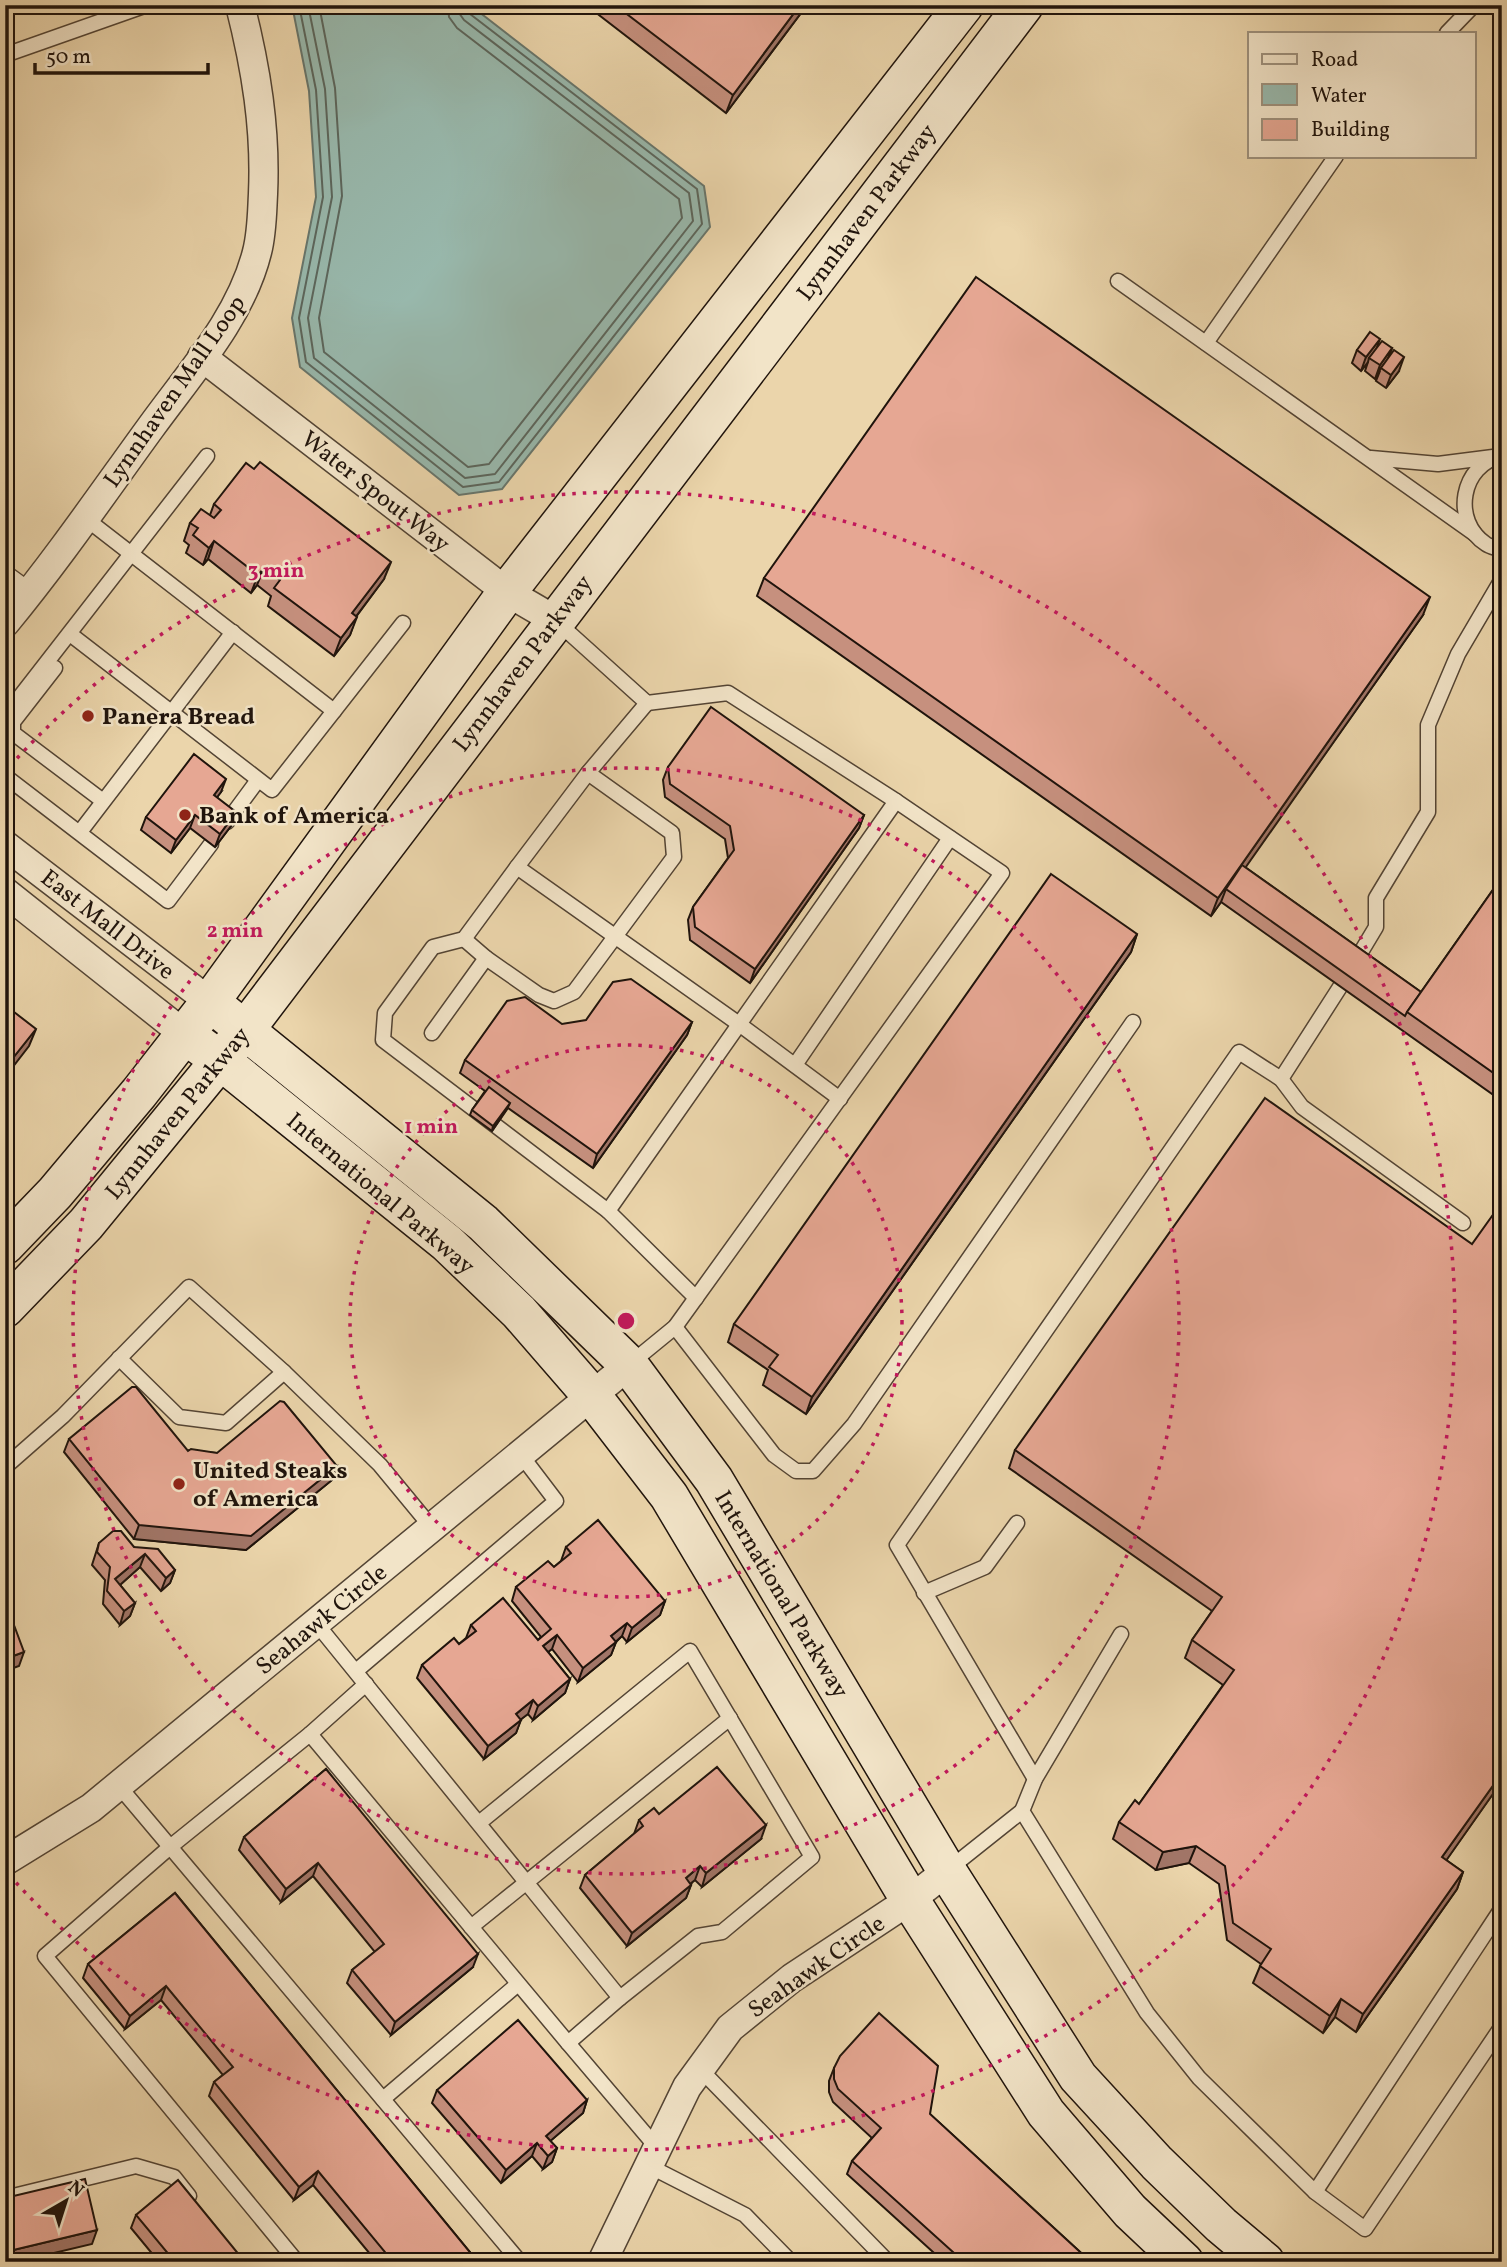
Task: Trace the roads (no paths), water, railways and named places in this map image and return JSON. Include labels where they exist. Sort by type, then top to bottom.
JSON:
[{"type":"main road","name":"Lynnhaven Parkway","points":[[5,1245],[55,1192],[139,1093],[210,1002],[507,592],[964,5]]},
{"type":"main road","name":"Lynnhaven Parkway","points":[[5,1308],[86,1224],[245,1030],[1024,5]]},
{"type":"main road","name":"International Parkway","points":[[210,1002],[483,1223],[629,1365],[714,1480],[947,1871],[1078,2077],[1157,2163],[1221,2225],[1265,2262]]},
{"type":"main road","name":"International Parkway","points":[[184,1034],[220,1059],[447,1243],[519,1312],[592,1396],[669,1496],[910,1900],[1046,2113],[1130,2211],[1184,2262]]},
{"type":"street","name":"Lynnhaven Mall Loop","points":[[5,623],[31,592],[202,357],[234,310],[247,285],[262,224],[264,161],[261,106],[254,62],[240,5]]},
{"type":"street","name":"Water Spout Way","points":[[202,357],[507,592],[555,620]]},
{"type":"street","name":"East Mall Drive","points":[[5,845],[210,1002]]},
{"type":"street","name":"East Mall Drive","points":[[5,892],[184,1034]]},
{"type":"street","name":"Seahawk Circle","points":[[5,1861],[90,1808],[118,1786],[629,1365]]},
{"type":"street","name":"Seahawk Circle","points":[[603,2262],[687,2087],[730,2028],[792,1978],[910,1900],[947,1871]]},
{"type":"lane","points":[[5,55],[147,5]]},
{"type":"lane","points":[[1448,32],[1474,5]]},
{"type":"lane","points":[[1206,343],[1335,158]]},
{"type":"lane","points":[[1118,281],[1370,458],[1487,545],[1502,550]]},
{"type":"lane","points":[[5,716],[10,698],[60,647],[207,456]]},
{"type":"lane","points":[[1370,458],[1438,464],[1499,456]]},
{"type":"lane","points":[[1475,534],[1467,521],[1465,490],[1472,476],[1483,464],[1499,456]]},
{"type":"lane","points":[[85,518],[334,711]]},
{"type":"lane","points":[[5,572],[31,592]]},
{"type":"lane","points":[[1355,962],[1376,928],[1376,898],[1428,812],[1428,725],[1458,654],[1500,588]]},
{"type":"lane","points":[[555,620],[647,703]]},
{"type":"lane","points":[[70,634],[272,790],[403,623]]},
{"type":"lane","points":[[79,832],[233,632]]},
{"type":"lane","points":[[60,647],[59,663],[13,722],[13,733],[103,801]]},
{"type":"lane","points":[[629,1365],[675,1327],[696,1298],[840,1099],[1002,873],[728,693],[647,703],[588,773],[464,939],[433,947],[384,1013],[383,1040],[608,1211],[696,1298]]},
{"type":"lane","points":[[464,939],[539,995],[554,1001],[575,992],[674,857],[672,834],[588,773]]},
{"type":"lane","points":[[5,776],[168,901],[211,844]]},
{"type":"lane","points":[[227,822],[258,780]]},
{"type":"lane","points":[[608,1211],[896,802]]},
{"type":"lane","points":[[795,1065],[950,838]]},
{"type":"lane","points":[[517,867],[840,1099]]},
{"type":"lane","points":[[432,1033],[486,958]]},
{"type":"lane","points":[[1281,1079],[1340,987]]},
{"type":"lane","points":[[675,1327],[774,1455],[796,1471],[813,1471],[854,1424],[1133,1022]]},
{"type":"lane","points":[[1035,1779],[897,1545],[1239,1052],[1281,1079],[1302,1107],[1463,1223]]},
{"type":"lane","points":[[5,1467],[63,1416],[189,1287],[284,1372],[380,1465],[432,1528]]},
{"type":"lane","points":[[119,1358],[179,1417],[226,1423],[284,1372]]},
{"type":"lane","points":[[356,1671],[556,1502],[521,1455]]},
{"type":"lane","points":[[924,1593],[985,1567],[1017,1522]]},
{"type":"lane","points":[[316,1623],[620,1998]]},
{"type":"lane","points":[[947,1871],[1022,1811],[1035,1779],[1121,1634]]},
{"type":"lane","points":[[479,1824],[690,1651],[812,1857],[722,1932],[698,1937],[568,2043]]},
{"type":"lane","points":[[297,2262],[45,1956],[170,1847],[310,1734],[366,1684]]},
{"type":"lane","points":[[471,1927],[730,1718]]},
{"type":"lane","points":[[310,1734],[568,2043],[653,2157],[745,2215],[791,2262]]},
{"type":"lane","points":[[118,1786],[520,2262]]},
{"type":"lane","points":[[1022,1811],[1147,2012],[1199,2078],[1315,2192],[1365,2229],[1502,2026]]},
{"type":"lane","points":[[1315,2192],[1502,1908]]},
{"type":"lane","points":[[383,2099],[518,1983]]},
{"type":"lane","points":[[700,2069],[888,2262]]},
{"type":"lane","points":[[5,2197],[136,2166],[174,2177],[200,2209]]},
{"type":"water","points":[[292,5],[470,5],[704,186],[710,227],[502,489],[459,495],[300,367],[292,318],[316,197],[309,91]]},
{"type":"place","name":"Panera Bread","points":[[88,716]]},
{"type":"place","name":"Bank of America","points":[[185,815]]},
{"type":"place","name":"United Steaks of America","points":[[179,1484]]}]
